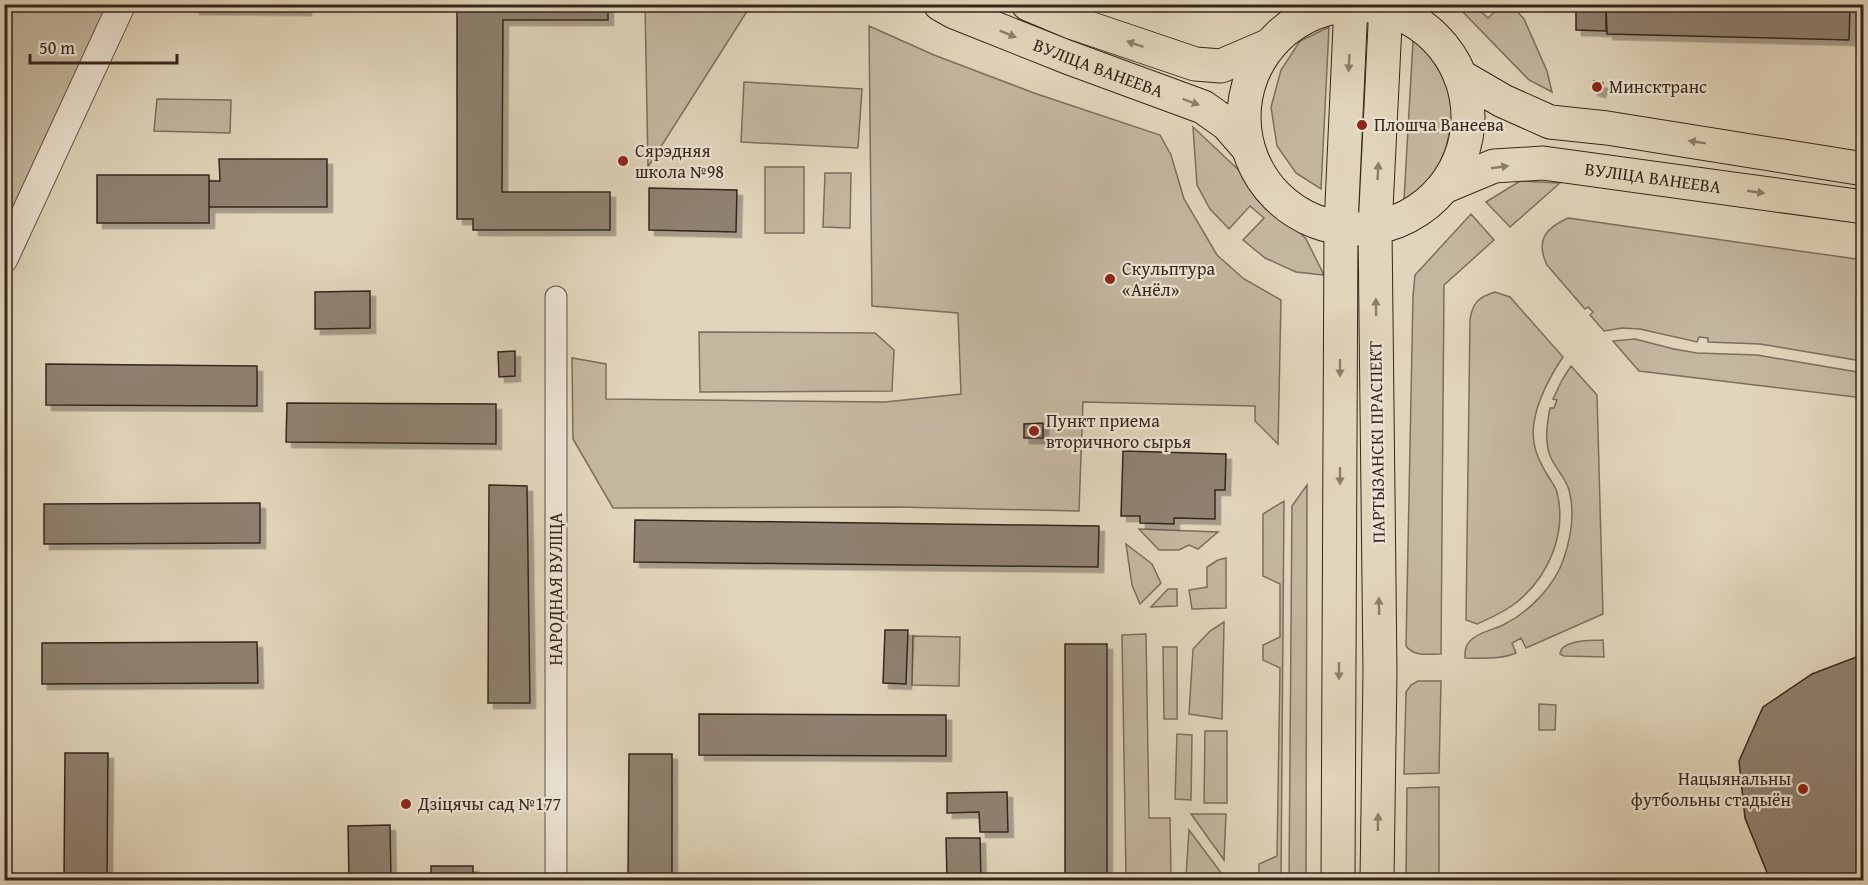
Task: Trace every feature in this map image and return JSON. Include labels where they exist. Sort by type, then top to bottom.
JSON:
[{"type":"main road","name":"ВУЛІЦА ВАНЕЕВА","points":[[940,4],[954,12],[1067,57],[1203,107],[1227,124],[1247,147]]},
{"type":"main road","name":"ВУЛІЦА ВАНЕЕВА","points":[[1028,4],[1195,64],[1221,66],[1270,45]]},
{"type":"main road","points":[[1351,5],[1386,7],[1417,23],[1443,46],[1460,76],[1468,114],[1463,152],[1446,186],[1414,215],[1395,224],[1375,229],[1341,226],[1309,219],[1281,203],[1259,178],[1247,147],[1243,120],[1246,93],[1255,67],[1270,45],[1287,28],[1306,16],[1328,8],[1351,5]]},
{"type":"main road","name":"ПАРТЫЗАНСКІ ПРАСПЕКТ","points":[[1338,880],[1341,226],[1351,5]]},
{"type":"main road","name":"ПАРТЫЗАНСКІ ПРАСПЕКТ","points":[[1377,880],[1380,671],[1375,229],[1386,7]]},
{"type":"main road","points":[[1460,76],[1503,101],[1550,122],[1607,128],[1863,169]]},
{"type":"main road","name":"ВУЛІЦА ВАНЕЕВА","points":[[1446,186],[1494,166],[1543,163],[1863,207]]},
{"type":"street","points":[[4,259],[122,4]]},
{"type":"street","name":"НАРОДНАЯ ВУЛІЦА","points":[[556,297],[556,880]]},
{"type":"shaded area","points":[[5,5],[110,5],[5,232]]},
{"type":"shaded area","points":[[645,5],[751,5],[648,167]]},
{"type":"shaded area","points":[[1456,5],[1477,5],[1476,7],[1488,18],[1502,5],[1511,5],[1524,19],[1547,71],[1552,92],[1529,80]]},
{"type":"shaded area","points":[[869,26],[934,55],[1034,93],[1160,135],[1171,155],[1184,199],[1217,255],[1244,279],[1281,300],[1278,444],[1255,421],[1255,406],[1083,402],[1079,511],[898,507],[613,508],[573,439],[572,358],[606,364],[606,399],[885,402],[961,394],[958,313],[872,306]]},
{"type":"shaded area","points":[[1329,27],[1321,189],[1296,173],[1277,146],[1271,107],[1281,70],[1300,41]]},
{"type":"shaded area","points":[[1413,41],[1430,49],[1448,81],[1453,116],[1446,148],[1433,180],[1404,200]]},
{"type":"shaded area","points":[[744,82],[862,89],[858,148],[741,142]]},
{"type":"shaded area","points":[[157,99],[231,100],[230,133],[154,131]]},
{"type":"shaded area","points":[[1193,127],[1245,176],[1306,239],[1324,275],[1296,272],[1265,258],[1243,240],[1264,218],[1250,206],[1229,229],[1210,209],[1197,185]]},
{"type":"shaded area","points":[[765,167],[804,167],[804,233],[765,233]]},
{"type":"shaded area","points":[[825,173],[851,173],[850,228],[823,227]]},
{"type":"shaded area","points":[[1520,181],[1560,183],[1510,227],[1486,202]]},
{"type":"shaded area","points":[[1471,214],[1494,240],[1444,285],[1441,654],[1422,654],[1409,650],[1406,646],[1415,275]]},
{"type":"shaded area","points":[[1568,218],[1863,260],[1862,361],[1760,344],[1708,342],[1708,338],[1699,337],[1697,342],[1640,329],[1622,328],[1604,331],[1590,315],[1593,312],[1588,307],[1585,309],[1547,265],[1544,256],[1542,249],[1545,236],[1554,226]]},
{"type":"shaded area","points":[[1495,292],[1510,297],[1563,357],[1541,398],[1533,431],[1537,455],[1557,492],[1559,523],[1553,553],[1538,580],[1512,606],[1477,624],[1466,620],[1470,319],[1478,301]]},
{"type":"shaded area","points":[[699,332],[875,333],[894,350],[892,391],[700,392]]},
{"type":"shaded area","points":[[1635,339],[1697,353],[1757,355],[1863,373],[1863,398],[1639,371],[1613,341]]},
{"type":"shaded area","points":[[1571,366],[1597,395],[1603,614],[1526,648],[1521,638],[1512,643],[1516,653],[1510,655],[1465,658],[1466,647],[1473,638],[1513,620],[1540,597],[1548,588],[1564,558],[1569,542],[1571,498],[1567,485],[1549,452],[1547,433],[1550,408],[1554,408],[1557,400],[1553,399]]},
{"type":"shaded area","points":[[1307,485],[1306,880],[1289,880],[1292,506]]},
{"type":"shaded area","points":[[1284,501],[1281,880],[1259,880],[1259,864],[1277,856],[1280,668],[1263,660],[1263,645],[1280,637],[1280,584],[1263,576],[1263,514]]},
{"type":"shaded area","points":[[1139,529],[1218,532],[1198,549],[1189,545],[1179,550],[1159,550]]},
{"type":"shaded area","points":[[1126,544],[1152,564],[1161,583],[1140,604],[1132,585]]},
{"type":"shaded area","points":[[1226,558],[1226,608],[1192,609],[1189,590],[1207,587],[1207,567]]},
{"type":"shaded area","points":[[1168,589],[1177,589],[1177,606],[1151,607]]},
{"type":"shaded area","points":[[1224,622],[1222,719],[1189,714],[1193,649],[1210,631]]},
{"type":"shaded area","points":[[1146,634],[1149,818],[1170,818],[1171,876],[1126,877],[1122,635]]},
{"type":"shaded area","points":[[913,636],[960,637],[959,686],[912,685]]},
{"type":"shaded area","points":[[1603,640],[1604,657],[1560,654],[1565,646],[1571,643]]},
{"type":"shaded area","points":[[1163,647],[1177,647],[1177,719],[1164,719]]},
{"type":"shaded area","points":[[1418,681],[1441,681],[1439,773],[1404,774],[1406,692]]},
{"type":"shaded area","points":[[1539,704],[1556,705],[1555,730],[1539,730]]},
{"type":"shaded area","points":[[1205,731],[1227,731],[1227,803],[1204,803]]},
{"type":"shaded area","points":[[1177,734],[1192,735],[1191,800],[1175,799]]},
{"type":"shaded area","points":[[1439,787],[1439,880],[1406,880],[1407,788]]},
{"type":"shaded area","points":[[1191,814],[1226,814],[1224,860]]},
{"type":"shaded area","points":[[1189,830],[1222,874],[1223,880],[1186,876]]},
{"type":"building","points":[[194,4],[306,4],[306,10],[194,9]]},
{"type":"building","points":[[457,4],[608,4],[608,20],[503,20],[502,192],[610,192],[610,230],[473,230],[473,219],[457,219]]},
{"type":"building","points":[[1576,4],[1606,4],[1606,31],[1576,30]]},
{"type":"building","points":[[1606,4],[1850,7],[1849,40],[1607,34]]},
{"type":"building","name":"Минсктранс","points":[[1594,81],[1603,83],[1600,92],[1592,90]]},
{"type":"building","points":[[219,159],[327,159],[327,207],[209,207],[209,181],[220,181]]},
{"type":"building","points":[[97,175],[209,175],[209,223],[97,223]]},
{"type":"building","points":[[649,188],[737,190],[736,232],[649,230]]},
{"type":"building","points":[[370,291],[370,328],[315,329],[315,292]]},
{"type":"building","points":[[515,351],[515,376],[499,377],[498,352]]},
{"type":"building","points":[[46,364],[257,366],[257,406],[46,405]]},
{"type":"building","points":[[287,403],[496,404],[496,444],[286,442]]},
{"type":"building","name":"Пункт приема вторичного сырья","points":[[1043,423],[1043,438],[1024,438],[1024,424]]},
{"type":"building","points":[[1123,451],[1226,454],[1225,490],[1215,490],[1215,519],[1174,518],[1174,524],[1140,523],[1140,516],[1121,516]]},
{"type":"building","points":[[489,485],[527,486],[530,703],[488,703]]},
{"type":"building","points":[[260,503],[260,543],[44,544],[44,504]]},
{"type":"building","points":[[635,520],[1099,526],[1098,567],[634,562]]},
{"type":"building","points":[[885,630],[908,630],[906,684],[883,683]]},
{"type":"building","points":[[257,642],[258,683],[42,684],[42,643]]},
{"type":"building","points":[[1065,644],[1107,644],[1107,880],[1065,880]]},
{"type":"building","name":"Нацыянальны футбольны стадыён","points":[[1864,654],[1864,880],[1770,880],[1745,818],[1739,761],[1763,707],[1812,674]]},
{"type":"building","points":[[699,714],[946,715],[946,756],[699,755]]},
{"type":"building","points":[[65,753],[108,753],[107,880],[64,880]]},
{"type":"building","points":[[629,754],[672,754],[672,880],[628,880]]},
{"type":"building","points":[[1007,792],[1008,832],[980,832],[979,812],[947,813],[947,793]]},
{"type":"building","points":[[390,825],[391,880],[349,880],[348,826]]},
{"type":"building","points":[[946,838],[980,838],[981,880],[947,880]]},
{"type":"building","points":[[431,866],[473,866],[473,880],[431,880]]},
{"type":"place","name":"Минсктранс","points":[[1597,87]]},
{"type":"place","name":"Плошча Ванеева","points":[[1362,125]]},
{"type":"place","name":"Сярэдняя школа №98","points":[[623,161]]},
{"type":"place","name":"Скульптура «Анёл»","points":[[1110,279]]},
{"type":"place","name":"Пункт приема вторичного сырья","points":[[1034,431]]},
{"type":"place","name":"Нацыянальны футбольны стадыён","points":[[1803,789]]},
{"type":"place","name":"Дзіцячы сад №177","points":[[406,804]]}]
